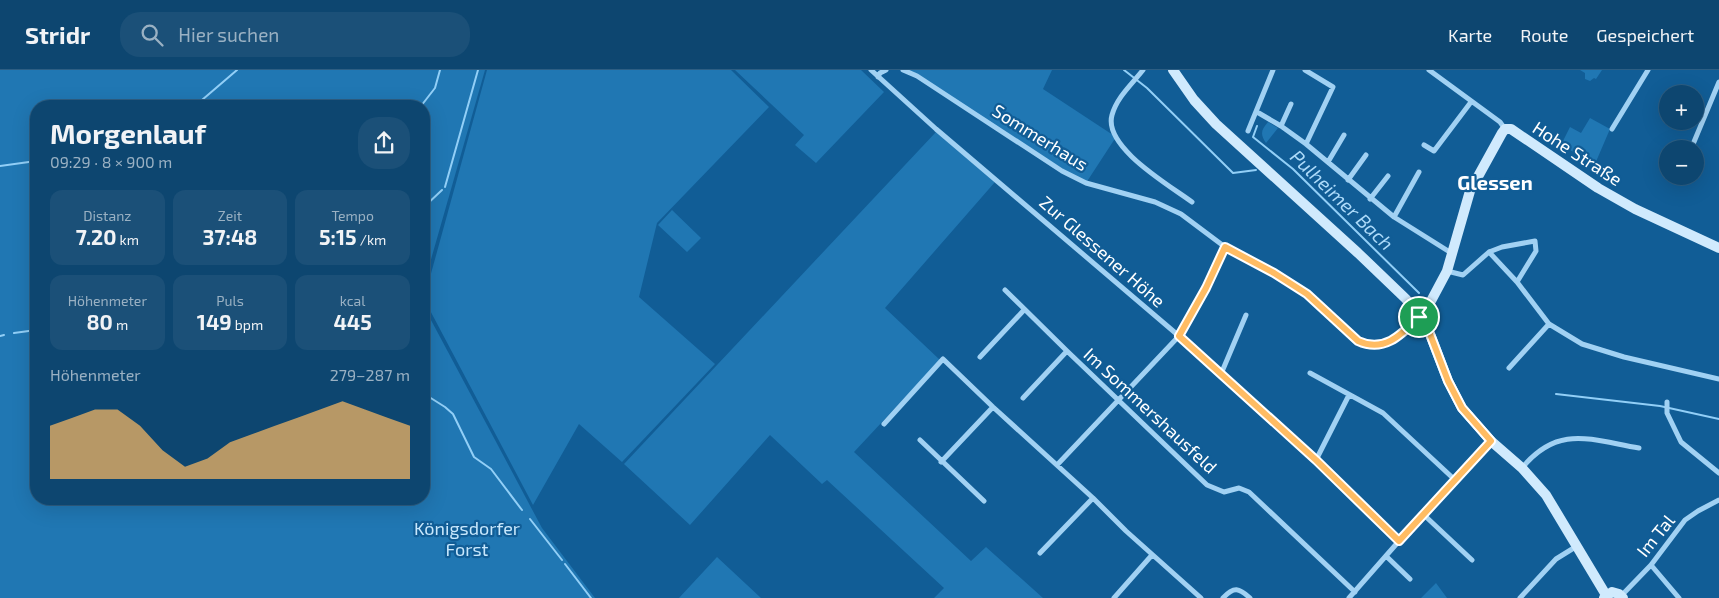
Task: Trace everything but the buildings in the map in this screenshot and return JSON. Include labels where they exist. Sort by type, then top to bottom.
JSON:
[{"type":"main road","points":[[1173,70],[1194,100],[1216,124],[1385,278],[1406,300],[1430,334],[1448,381],[1462,408],[1491,441],[1522,468],[1546,495],[1605,597],[1612,592],[1622,597]]},
{"type":"main road","points":[[1419,317],[1431,301],[1448,271],[1470,191],[1505,129]]},
{"type":"main road","name":"Hohe Straße","points":[[1505,129],[1511,130],[1590,184],[1635,209],[1719,248]]},
{"type":"street","name":"Zur Glessener Höhe","points":[[871,70],[936,129],[1179,336],[1316,460],[1399,541]]},
{"type":"street","points":[[878,77],[886,70]]},
{"type":"street","name":"Sommerhaus","points":[[903,70],[917,76],[1062,170],[1086,183],[1155,202],[1181,214],[1225,247],[1274,273],[1307,294],[1358,341],[1377,346],[1390,341],[1407,329],[1419,317]]},
{"type":"street","points":[[1142,70],[1116,105],[1111,117],[1113,132],[1126,153],[1192,202]]},
{"type":"street","points":[[1248,131],[1273,70]]},
{"type":"street","points":[[1305,70],[1333,87],[1306,144]]},
{"type":"street","name":"Hohe Straße","points":[[1429,70],[1500,122],[1505,129]]},
{"type":"street","points":[[1612,129],[1648,70]]},
{"type":"street","points":[[1695,140],[1719,82]]},
{"type":"street","points":[[1424,145],[1434,151],[1471,102]]},
{"type":"street","points":[[1281,126],[1290,104]]},
{"type":"street","points":[[1257,112],[1306,144],[1394,218],[1453,254]]},
{"type":"street","points":[[1328,162],[1344,135]]},
{"type":"street","points":[[1348,180],[1366,156]]},
{"type":"street","points":[[1394,218],[1419,172]]},
{"type":"street","points":[[1370,199],[1388,176]]},
{"type":"street","points":[[1448,271],[1463,275],[1488,252],[1502,247],[1535,241],[1536,251],[1517,282]]},
{"type":"street","points":[[1057,466],[1179,336],[1206,288],[1225,247]]},
{"type":"street","points":[[1488,252],[1517,282],[1549,324],[1582,344],[1624,357],[1719,379]]},
{"type":"street","name":"Im Sommershausfeld","points":[[1006,290],[1024,310],[1207,485],[1224,492],[1239,488],[1249,492],[1355,592]]},
{"type":"street","points":[[980,358],[1024,310]]},
{"type":"street","points":[[1221,374],[1246,315]]},
{"type":"street","points":[[1509,368],[1549,324]]},
{"type":"street","name":"Im Sommershausfeld","points":[[1023,398],[1067,351]]},
{"type":"street","points":[[884,424],[943,359],[1126,531],[1201,598]]},
{"type":"street","points":[[1310,373],[1349,396],[1383,412],[1455,480]]},
{"type":"street","points":[[1316,460],[1349,396]]},
{"type":"street","points":[[1667,402],[1667,413],[1681,442],[1719,473]]},
{"type":"street","points":[[942,462],[993,407]]},
{"type":"street","points":[[1522,468],[1547,445],[1563,439],[1590,440],[1639,448]]},
{"type":"street","points":[[920,440],[984,501]]},
{"type":"street","points":[[1350,598],[1399,541],[1491,441]]},
{"type":"street","points":[[1040,553],[1093,498]]},
{"type":"street","name":"Im Tal","points":[[1622,597],[1651,565],[1685,520],[1719,500]]},
{"type":"street","points":[[1424,515],[1472,560]]},
{"type":"street","points":[[1520,598],[1556,559],[1577,546]]},
{"type":"street","points":[[1114,598],[1152,555]]},
{"type":"street","points":[[1386,556],[1410,579]]},
{"type":"street","points":[[1651,565],[1679,598]]},
{"type":"street","points":[[1223,598],[1229,591],[1237,589],[1242,590],[1250,598]]},
{"type":"green space","name":"Königsdorfer Forst","points":[[0,70],[485,70],[430,263],[430,100],[30,100],[30,505],[430,505],[430,318],[542,528],[595,598],[0,598]]},
{"type":"green space","points":[[487,70],[731,70],[769,107],[657,223],[639,297],[715,364],[622,462],[579,424],[533,505],[430,310],[430,277]]},
{"type":"green space","points":[[735,70],[861,70],[884,92],[816,163],[795,145],[804,135]]},
{"type":"green space","points":[[903,70],[1052,70],[1043,89],[1116,137],[1086,183]]},
{"type":"green space","points":[[1580,70],[1602,70],[1596,79],[1594,78],[1590,81],[1585,79],[1585,73]]},
{"type":"green space","points":[[1590,118],[1610,129],[1595,164],[1561,145],[1570,127],[1581,133]]},
{"type":"green space","points":[[1268,122],[1278,128],[1266,143],[1262,132]]},
{"type":"green space","points":[[936,132],[995,182],[885,308],[940,360],[854,452],[971,561],[986,547],[1043,598],[934,598],[944,588],[827,480],[822,484],[770,435],[690,525],[624,464]]},
{"type":"green space","points":[[672,210],[701,238],[687,252],[658,225]]},
{"type":"green space","points":[[717,557],[761,598],[679,598]]},
{"type":"green space","points":[[1436,583],[1447,598],[1421,598]]},
{"type":"waterway","points":[[202,100],[237,70]]},
{"type":"waterway","points":[[426,100],[435,88],[440,70]]},
{"type":"waterway","points":[[445,187],[478,70]]},
{"type":"waterway","name":"Pulheimer Bach","points":[[1124,70],[1147,88],[1233,173],[1256,170]]},
{"type":"waterway","name":"Pulheimer Bach","points":[[1257,126],[1253,137],[1293,169],[1419,293]]},
{"type":"waterway","points":[[0,166],[30,162]]},
{"type":"waterway","points":[[430,201],[442,190]]},
{"type":"waterway","points":[[14,333],[30,331]]},
{"type":"waterway","points":[[0,336],[4,335]]},
{"type":"waterway","name":"Pulheimer Bach","points":[[1556,394],[1660,406],[1719,419]]},
{"type":"waterway","points":[[430,398],[453,414],[474,457],[491,469],[522,510]]},
{"type":"waterway","points":[[530,519],[562,560]]},
{"type":"waterway","points":[[565,564],[591,598]]},
{"type":"district","name":"Glessen","points":[[1495,183]]},
{"type":"route","points":[[1225,247],[1274,273],[1307,294],[1358,341],[1368,345],[1377,346],[1390,341],[1407,329],[1419,317],[1430,334],[1448,381],[1462,408],[1491,441],[1399,541],[1316,460],[1179,336],[1206,288],[1225,247]]}]
